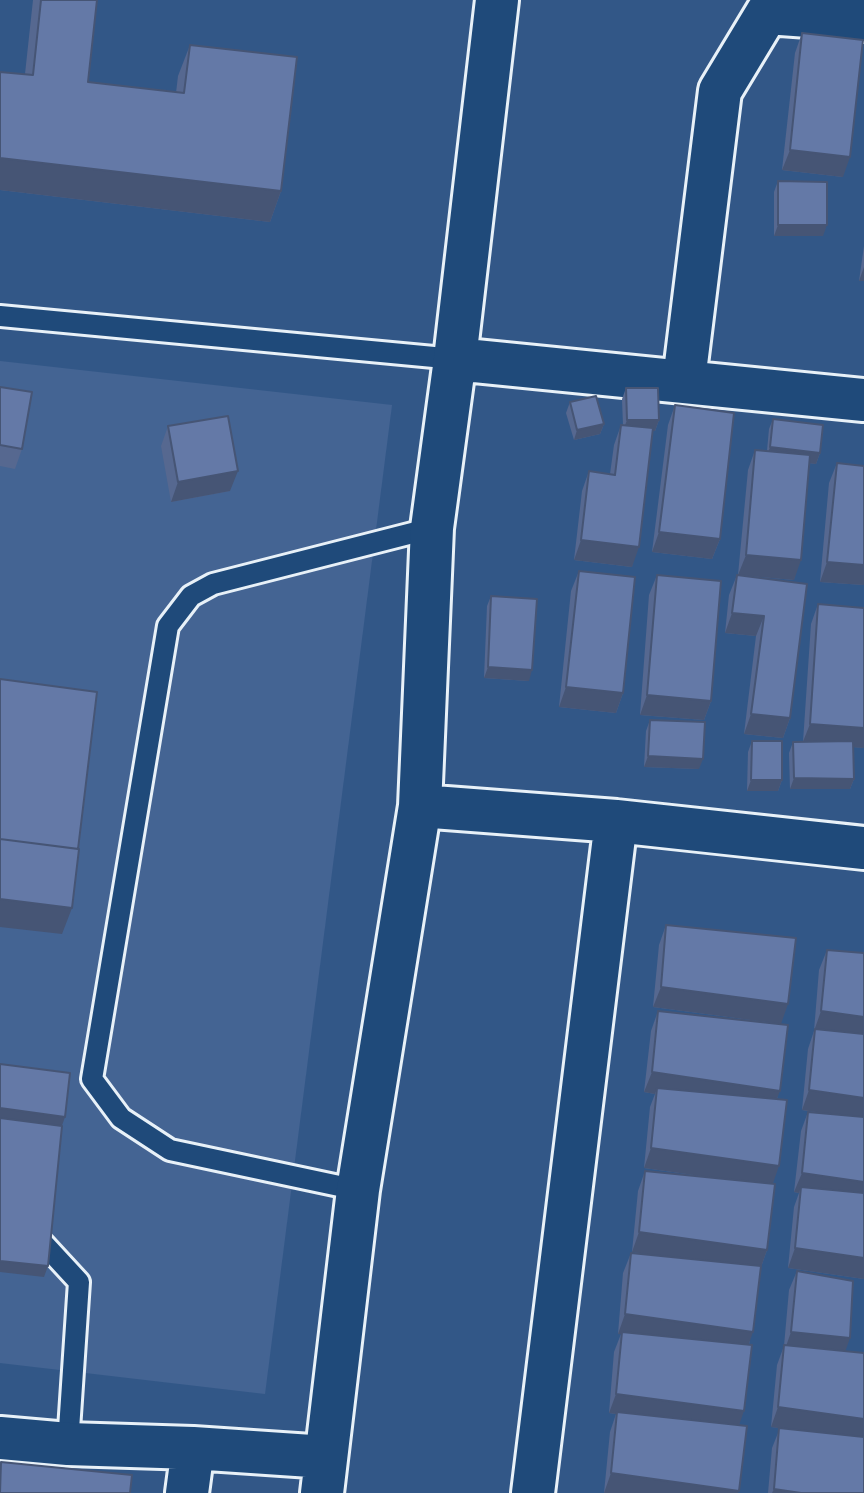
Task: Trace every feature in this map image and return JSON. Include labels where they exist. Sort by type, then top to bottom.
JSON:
[{"type":"street","points":[[0,1438],[68,1444],[193,1448],[324,1475],[358,1190],[420,806],[432,528],[497,0]]},
{"type":"street","points":[[684,380],[720,91],[767,13],[864,20]]},
{"type":"street","points":[[455,359],[864,400]]},
{"type":"street","points":[[420,806],[616,821],[864,848]]},
{"type":"street","points":[[533,1493],[616,821]]},
{"type":"street","points":[[187,1493],[193,1448]]},
{"type":"lane","points":[[0,316],[455,359]]},
{"type":"lane","points":[[358,1190],[170,1150],[121,1118],[92,1079],[168,626],[191,596],[213,584],[432,528]]},
{"type":"lane","points":[[0,1226],[31,1230],[79,1282],[68,1444]]},
{"type":"shaded area","points":[[0,361],[392,405],[265,1394],[0,1363]]},
{"type":"building","points":[[41,0],[97,0],[88,82],[184,93],[190,45],[297,57],[281,191],[0,158],[0,72],[33,75]]},
{"type":"building","points":[[802,33],[863,40],[850,157],[790,150]]},
{"type":"building","points":[[778,181],[827,182],[827,225],[778,225]]},
{"type":"building","points":[[0,387],[32,392],[22,449],[0,445]]},
{"type":"building","points":[[626,388],[658,388],[659,420],[627,420]]},
{"type":"building","points":[[596,396],[604,424],[577,430],[570,402]]},
{"type":"building","points":[[675,405],[734,413],[720,539],[659,532]]},
{"type":"building","points":[[228,416],[238,471],[178,482],[168,426]]},
{"type":"building","points":[[773,419],[823,425],[820,453],[770,447]]},
{"type":"building","points":[[621,425],[653,428],[639,547],[581,540],[589,471],[615,475]]},
{"type":"building","points":[[755,450],[810,455],[801,560],[746,555]]},
{"type":"building","points":[[837,463],[864,466],[864,565],[827,562]]},
{"type":"building","points":[[579,571],[635,577],[623,693],[566,687]]},
{"type":"building","points":[[657,575],[721,581],[711,701],[647,695]]},
{"type":"building","points":[[737,575],[807,584],[790,718],[751,714],[764,616],[732,613]]},
{"type":"building","points":[[491,596],[537,599],[532,670],[488,667]]},
{"type":"building","points":[[818,604],[864,608],[864,728],[810,724]]},
{"type":"building","points":[[0,679],[97,692],[78,849],[0,839]]},
{"type":"building","points":[[650,720],[705,722],[703,759],[648,756]]},
{"type":"building","points":[[752,741],[782,741],[782,780],[751,780]]},
{"type":"building","points":[[853,741],[854,779],[794,778],[793,742]]},
{"type":"building","points":[[0,839],[79,849],[72,908],[0,899]]},
{"type":"building","points":[[666,925],[796,938],[788,1004],[661,987]]},
{"type":"building","points":[[827,950],[864,953],[864,1017],[821,1011]]},
{"type":"building","points":[[658,1011],[788,1025],[780,1091],[652,1072]]},
{"type":"building","points":[[815,1029],[864,1034],[864,1098],[809,1090]]},
{"type":"building","points":[[0,1064],[70,1073],[65,1117],[0,1108]]},
{"type":"building","points":[[657,1088],[787,1100],[779,1166],[651,1148]]},
{"type":"building","points":[[808,1112],[864,1117],[864,1182],[802,1173]]},
{"type":"building","points":[[0,1118],[62,1126],[48,1266],[0,1261]]},
{"type":"building","points":[[645,1171],[775,1184],[767,1250],[639,1232]]},
{"type":"building","points":[[801,1187],[864,1193],[864,1258],[795,1248]]},
{"type":"building","points":[[631,1253],[761,1266],[753,1332],[625,1314]]},
{"type":"building","points":[[797,1271],[853,1281],[850,1338],[791,1332]]},
{"type":"building","points":[[622,1332],[752,1345],[744,1411],[616,1394]]},
{"type":"building","points":[[784,1345],[864,1353],[864,1419],[778,1407]]},
{"type":"building","points":[[617,1412],[747,1426],[739,1491],[611,1473]]},
{"type":"building","points":[[779,1428],[864,1437],[864,1493],[801,1493],[774,1489]]},
{"type":"building","points":[[1,1462],[132,1475],[130,1493],[0,1493]]}]
